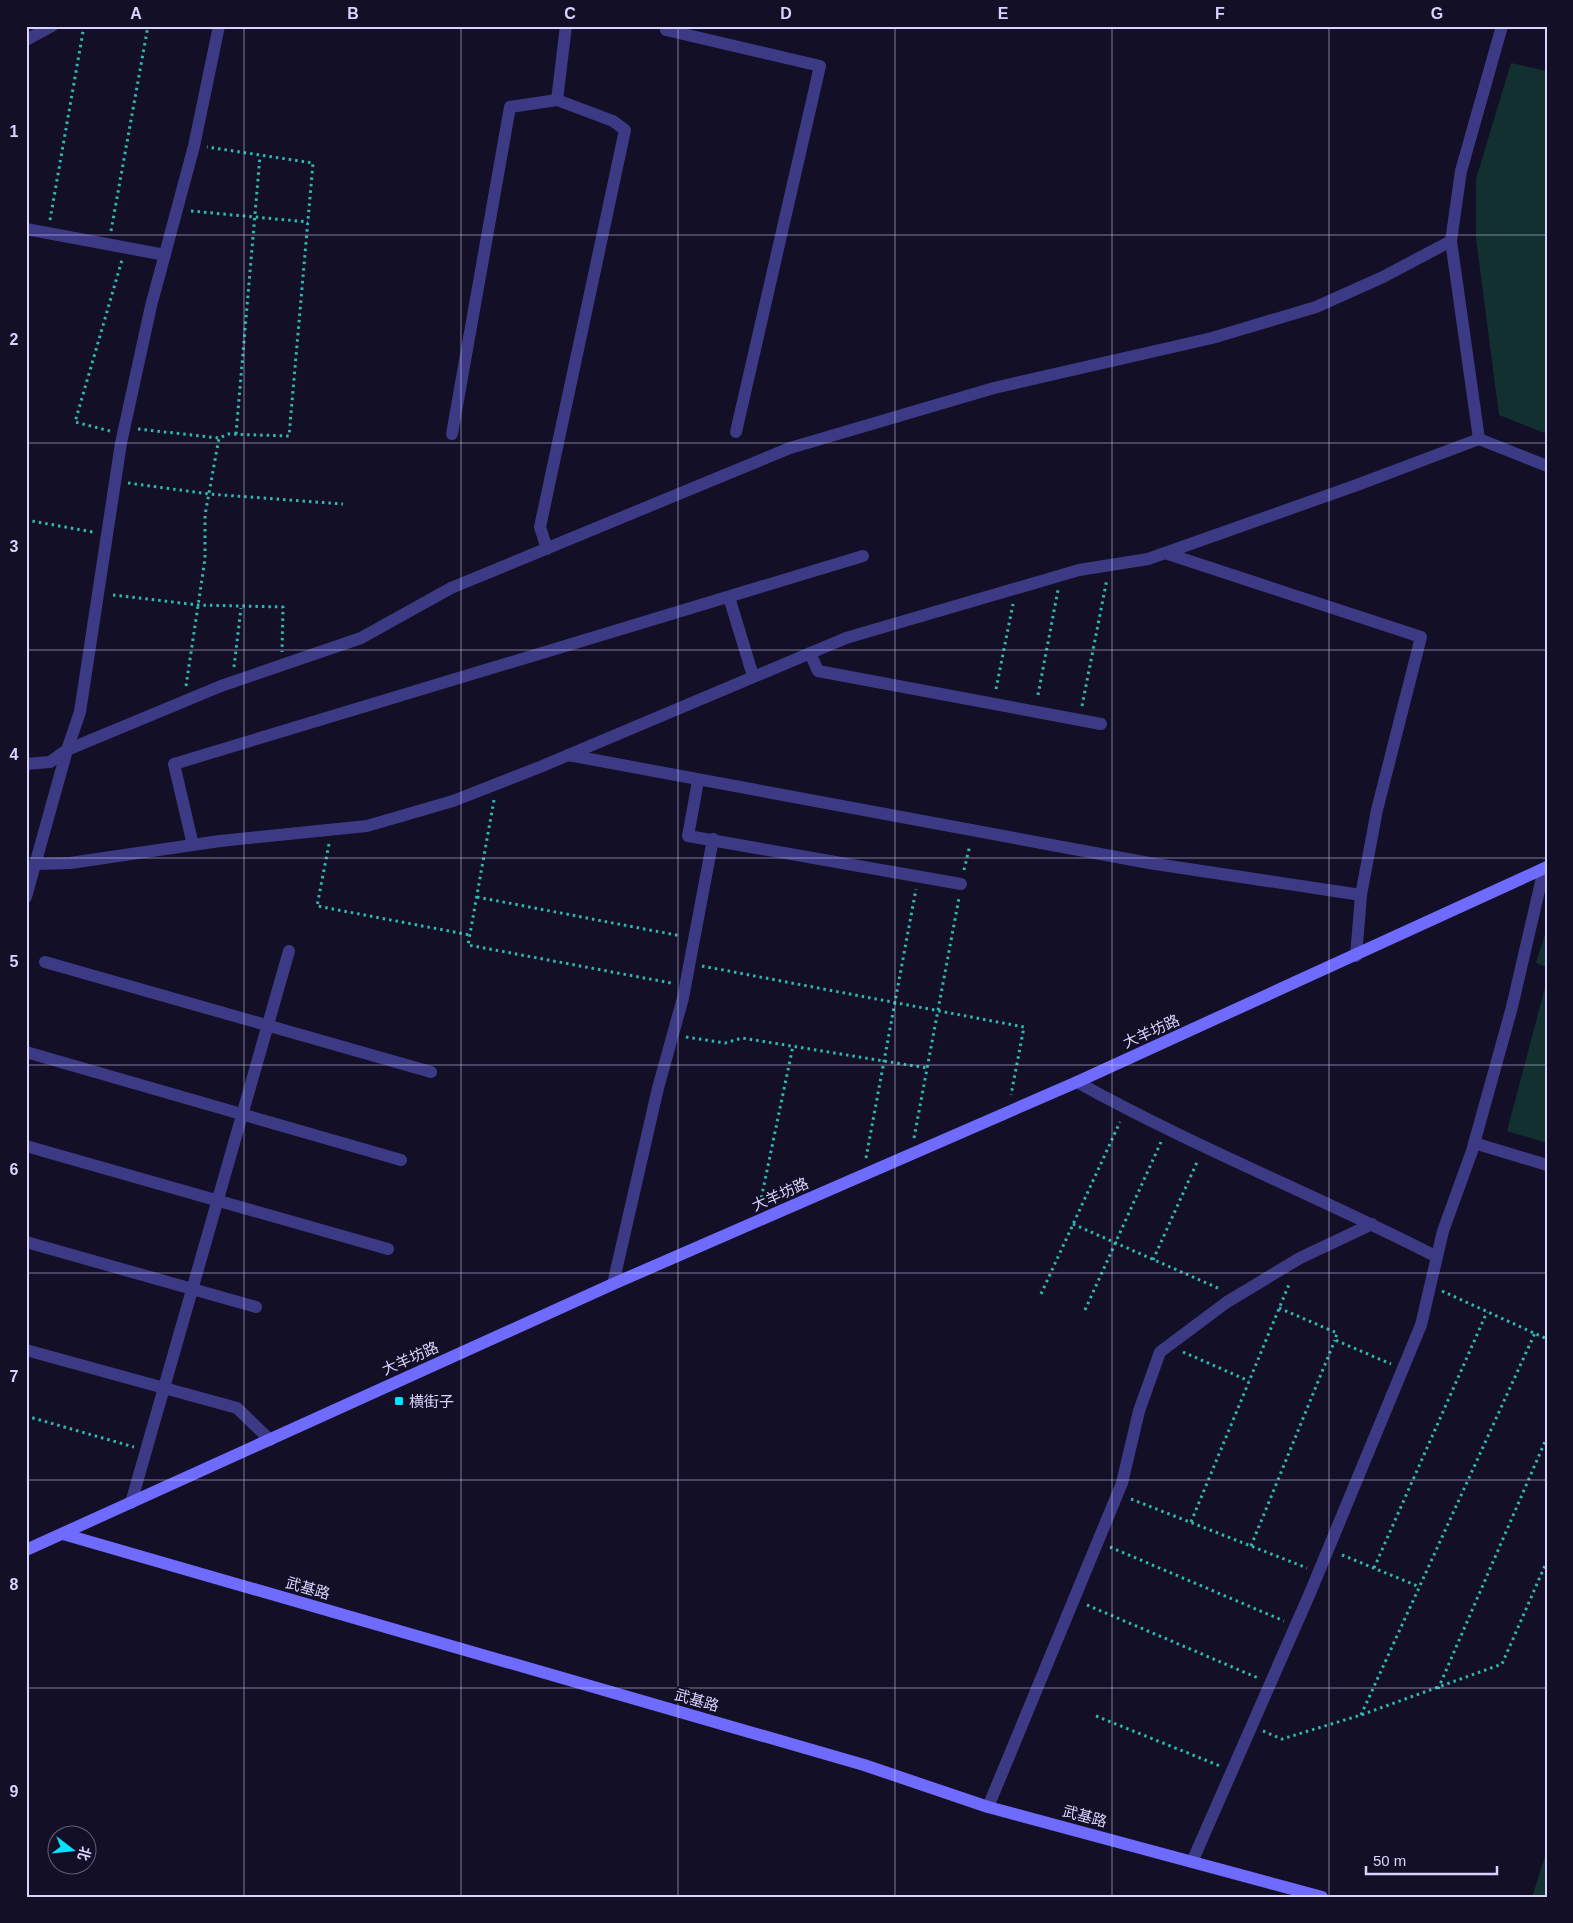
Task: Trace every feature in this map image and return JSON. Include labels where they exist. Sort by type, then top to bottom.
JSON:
[{"type":"main road","name":"大羊坊路","points":[[26,1550],[613,1284],[1008,1113],[1356,956],[1545,868]]},
{"type":"main road","name":"武基路","points":[[63,1534],[864,1765],[988,1807],[1322,1897]]},
{"type":"street","points":[[26,40],[52,26]]},
{"type":"street","points":[[26,898],[31,866],[80,712],[123,431],[176,210],[194,146],[219,26]]},
{"type":"street","points":[[557,100],[566,26]]},
{"type":"street","points":[[667,26],[666,30],[820,66],[736,432]]},
{"type":"street","points":[[1479,439],[1451,241],[1461,171],[1502,26]]},
{"type":"street","points":[[452,434],[510,107],[557,100],[613,121],[625,130],[540,527],[547,549]]},
{"type":"street","points":[[26,230],[165,255]]},
{"type":"street","points":[[26,764],[50,762],[67,750],[184,701],[232,682],[360,638],[451,588],[790,448],[994,388],[1212,338],[1316,307],[1383,277],[1451,241]]},
{"type":"street","points":[[31,866],[70,863],[193,845],[367,826],[453,801],[568,755],[846,638],[1061,575],[1148,559],[1357,485],[1479,439],[1547,466]]},
{"type":"street","points":[[1165,553],[1422,636],[1377,810],[1361,895],[1356,956]]},
{"type":"street","points":[[193,845],[174,764],[863,556]]},
{"type":"street","points":[[729,597],[753,676]]},
{"type":"street","points":[[810,653],[818,671],[1101,724]]},
{"type":"street","points":[[568,755],[698,781],[1149,863],[1361,895]]},
{"type":"street","points":[[698,781],[688,836],[962,884]]},
{"type":"street","points":[[613,1284],[658,1088],[690,964],[713,840]]},
{"type":"street","points":[[1192,1862],[1319,1573],[1421,1325],[1443,1231],[1474,1143],[1512,1007],[1545,868]]},
{"type":"street","points":[[131,1503],[289,951]]},
{"type":"street","points":[[45,962],[431,1072]]},
{"type":"street","points":[[26,1052],[401,1160]]},
{"type":"street","points":[[1077,1082],[1126,1109],[1372,1224],[1437,1257]]},
{"type":"street","points":[[1474,1143],[1547,1165]]},
{"type":"street","points":[[26,1146],[388,1249]]},
{"type":"street","points":[[988,1807],[1118,1493],[1142,1402],[1160,1352],[1237,1296],[1300,1258],[1372,1224]]},
{"type":"street","points":[[26,1242],[256,1307]]},
{"type":"street","points":[[26,1350],[237,1408],[270,1440]]},
{"type":"path","points":[[47,233],[84,26]]},
{"type":"path","points":[[108,244],[148,26]]},
{"type":"path","points":[[125,248],[76,422],[123,431],[219,438],[228,434],[289,436],[313,163],[194,146]]},
{"type":"path","points":[[236,434],[260,156]]},
{"type":"path","points":[[176,210],[308,222]]},
{"type":"path","points":[[184,701],[205,559],[205,515],[219,438]]},
{"type":"path","points":[[115,481],[208,494],[343,504]]},
{"type":"path","points":[[26,520],[106,535]]},
{"type":"path","points":[[1082,706],[1110,565]]},
{"type":"path","points":[[1038,695],[1061,575]]},
{"type":"path","points":[[996,689],[1016,588]]},
{"type":"path","points":[[97,593],[198,605],[241,608],[283,607],[281,666]]},
{"type":"path","points":[[232,682],[241,608]]},
{"type":"path","points":[[496,784],[468,945],[685,986]]},
{"type":"path","points":[[331,830],[316,906],[470,935]]},
{"type":"path","points":[[910,1156],[973,830]]},
{"type":"path","points":[[862,1176],[885,1061],[918,876]]},
{"type":"path","points":[[477,898],[694,939]]},
{"type":"path","points":[[690,964],[1024,1027],[1008,1113]]},
{"type":"path","points":[[673,1035],[725,1043],[742,1038],[927,1068]]},
{"type":"path","points":[[757,1221],[793,1046]]},
{"type":"path","points":[[1041,1294],[1126,1109]]},
{"type":"path","points":[[1085,1310],[1167,1128]]},
{"type":"path","points":[[1153,1260],[1204,1145]]},
{"type":"path","points":[[1073,1224],[1237,1296]]},
{"type":"path","points":[[1190,1522],[1300,1258]]},
{"type":"path","points":[[1430,1286],[1547,1339]]},
{"type":"path","points":[[1251,1546],[1337,1333],[1279,1308]]},
{"type":"path","points":[[1374,1568],[1487,1312]]},
{"type":"path","points":[[1361,1715],[1535,1334]]},
{"type":"path","points":[[1335,1340],[1404,1369]]},
{"type":"path","points":[[1168,1346],[1249,1381]]},
{"type":"path","points":[[26,1416],[146,1451]]},
{"type":"path","points":[[1438,1688],[1547,1437]]},
{"type":"path","points":[[1118,1493],[1319,1573]]},
{"type":"path","points":[[1098,1542],[1296,1626]]},
{"type":"path","points":[[1329,1549],[1420,1587]]},
{"type":"path","points":[[1251,1726],[1282,1738],[1361,1715],[1502,1664],[1547,1561]]},
{"type":"path","points":[[1074,1599],[1270,1683]]},
{"type":"path","points":[[1096,1716],[1232,1771]]},
{"type":"green space","points":[[1511,63],[1547,71],[1547,434],[1499,415],[1476,238],[1476,179]]},
{"type":"green space","points":[[1547,928],[1547,967],[1536,963]]},
{"type":"green space","points":[[1547,980],[1547,1143],[1507,1131]]},
{"type":"green space","points":[[1547,1850],[1547,1897],[1532,1897]]},
{"type":"place","name":"横街子","points":[[399,1401]]}]
